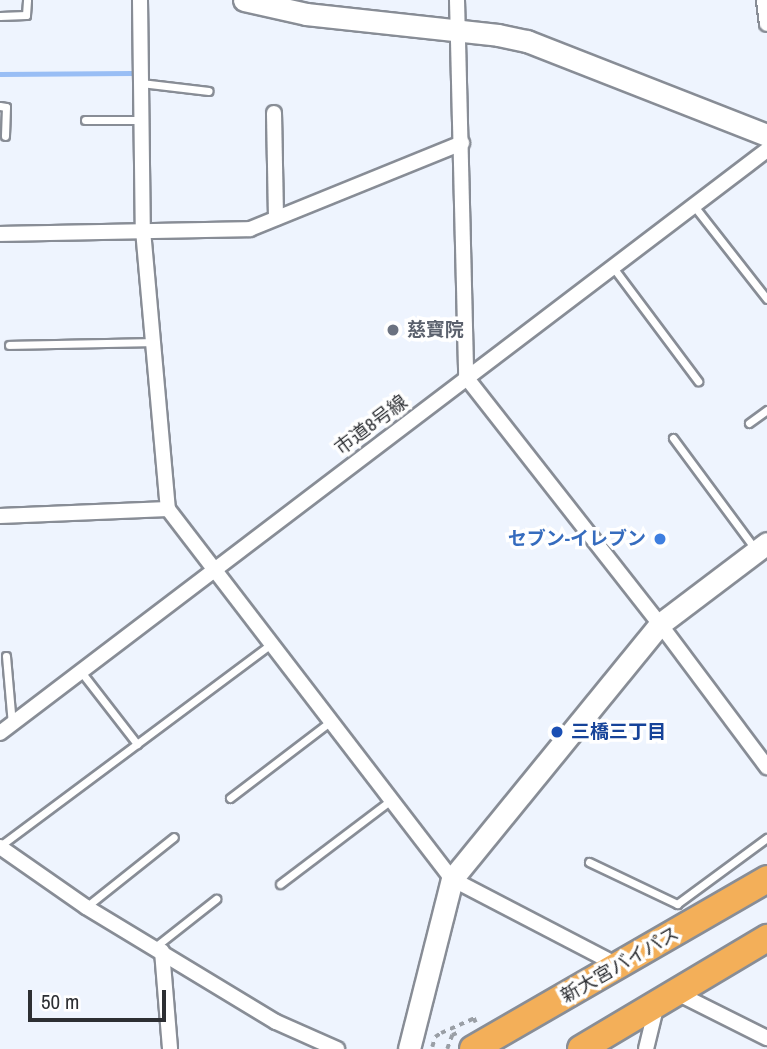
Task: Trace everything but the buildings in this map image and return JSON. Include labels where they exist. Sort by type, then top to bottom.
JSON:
[{"type":"highway","name":"新大宮バイパス","points":[[473,1049],[767,879]]},
{"type":"highway","points":[[581,1049],[767,938]]},
{"type":"street","points":[[140,0],[143,230],[168,509],[452,879],[619,966]]},
{"type":"street","points":[[244,0],[306,14],[527,41],[767,135]]},
{"type":"street","points":[[457,0],[466,377],[660,624],[767,767]]},
{"type":"street","points":[[764,0],[767,24]]},
{"type":"street","points":[[274,113],[276,218]]},
{"type":"street","points":[[0,234],[250,229],[462,143]]},
{"type":"street","name":"市道8号線","points":[[6,729],[767,149]]},
{"type":"street","points":[[0,516],[168,509]]},
{"type":"street","points":[[409,1049],[452,879],[660,624],[762,547]]},
{"type":"street","points":[[0,847],[86,907],[276,1022],[337,1049]]},
{"type":"street","points":[[159,949],[170,1049]]},
{"type":"street","points":[[646,1049],[666,998],[767,1038]]},
{"type":"lane","points":[[0,16],[26,15],[27,0]]},
{"type":"lane","points":[[141,83],[209,91]]},
{"type":"lane","points":[[0,106],[6,107],[5,136]]},
{"type":"lane","points":[[85,121],[142,120]]},
{"type":"lane","points":[[693,205],[767,299]]},
{"type":"lane","points":[[612,266],[698,380]]},
{"type":"lane","points":[[9,345],[153,342]]},
{"type":"lane","points":[[749,423],[767,410]]},
{"type":"lane","points":[[673,438],[762,547]]},
{"type":"lane","points":[[0,847],[272,643]]},
{"type":"lane","points":[[6,656],[6,729]]},
{"type":"lane","points":[[82,673],[137,744]]},
{"type":"lane","points":[[230,798],[331,721]]},
{"type":"lane","points":[[280,884],[391,800]]},
{"type":"lane","points":[[86,907],[174,837]]},
{"type":"lane","points":[[589,862],[677,904],[767,838]]},
{"type":"lane","points":[[159,949],[216,899]]},
{"type":"path","points":[[431,1049],[435,1037],[474,1018],[476,1024],[452,1035],[447,1049]]},
{"type":"waterway","points":[[0,74],[132,73]]},
{"type":"place","name":"慈寶院","points":[[393,330]]},
{"type":"place","name":"セブン-イレブン","points":[[660,539]]},
{"type":"place","name":"三橋三丁目","points":[[557,732]]}]
